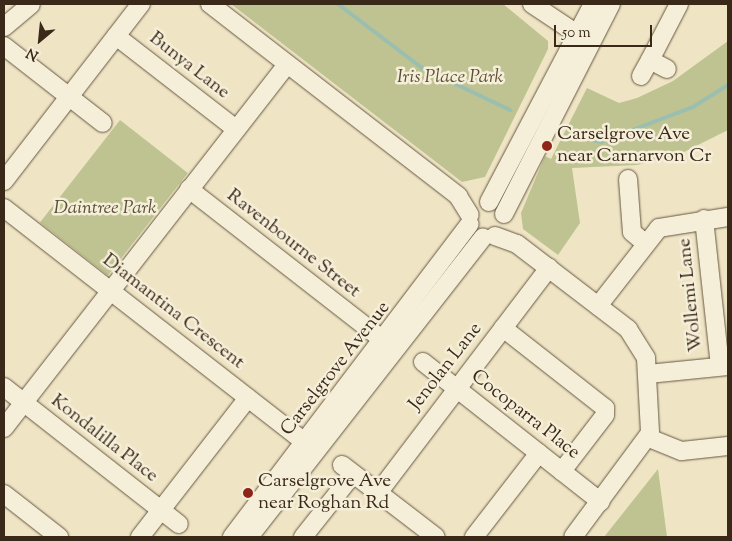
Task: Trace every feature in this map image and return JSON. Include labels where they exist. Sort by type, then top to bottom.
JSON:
[{"type":"street","points":[[4,27],[31,4]]},
{"type":"street","points":[[4,181],[141,4]]},
{"type":"street","points":[[210,4],[598,306],[640,342],[648,374],[652,422],[649,438],[573,537]]},
{"type":"street","points":[[532,4],[583,38]]},
{"type":"street","name":"Carselgrove Avenue","points":[[389,345],[497,228],[583,38],[592,4]]},
{"type":"street","name":"Carselgrove Avenue","points":[[232,537],[311,446],[389,345],[478,212],[583,38],[610,4]]},
{"type":"street","points":[[641,76],[679,4]]},
{"type":"street","name":"Bunya Lane","points":[[116,36],[236,129]]},
{"type":"street","points":[[4,46],[103,122]]},
{"type":"street","points":[[650,60],[667,69]]},
{"type":"street","points":[[4,428],[287,64]]},
{"type":"street","points":[[628,179],[632,232],[646,244]]},
{"type":"street","name":"Ravenbourne Street","points":[[189,189],[389,345]]},
{"type":"street","name":"Diamantina Crescent","points":[[4,208],[311,446]]},
{"type":"street","points":[[478,212],[497,228]]},
{"type":"street","points":[[598,306],[646,244],[665,225],[728,217]]},
{"type":"street","name":"Wollemi Lane","points":[[704,219],[724,366]]},
{"type":"street","name":"Jenolan Lane","points":[[378,493],[549,268]]},
{"type":"street","points":[[503,328],[605,408],[605,415],[562,471]]},
{"type":"street","name":"Cocoparra Place","points":[[422,362],[601,502]]},
{"type":"street","points":[[648,374],[724,366]]},
{"type":"street","name":"Kondalilla Place","points":[[4,387],[180,524]]},
{"type":"street","points":[[140,537],[248,398]]},
{"type":"street","points":[[649,438],[682,451],[728,451]]},
{"type":"street","name":"Carselgrove Avenue","points":[[249,537],[311,446]]},
{"type":"street","points":[[474,537],[539,453]]},
{"type":"street","points":[[312,534],[348,470],[436,537]]},
{"type":"street","points":[[4,494],[59,537]]},
{"type":"green space","name":"Iris Place Park","points":[[231,4],[503,4],[548,41],[548,49],[485,177],[462,182]]},
{"type":"green space","points":[[728,41],[728,130],[680,154],[637,165],[572,168],[580,223],[558,255],[523,229],[521,213],[545,156],[551,159],[587,88],[619,103],[637,98],[673,81]]},
{"type":"green space","name":"Daintree Park","points":[[120,120],[188,173],[108,275],[40,222]]},
{"type":"green space","points":[[658,469],[667,537],[604,537]]},
{"type":"waterway","points":[[338,4],[422,68],[510,110]]},
{"type":"waterway","points":[[568,136],[601,142],[693,107],[728,85]]},
{"type":"place","name":"Carselgrove Ave near Carnarvon Cr","points":[[547,146]]},
{"type":"place","name":"Carselgrove Ave near Roghan Rd","points":[[248,493]]}]
